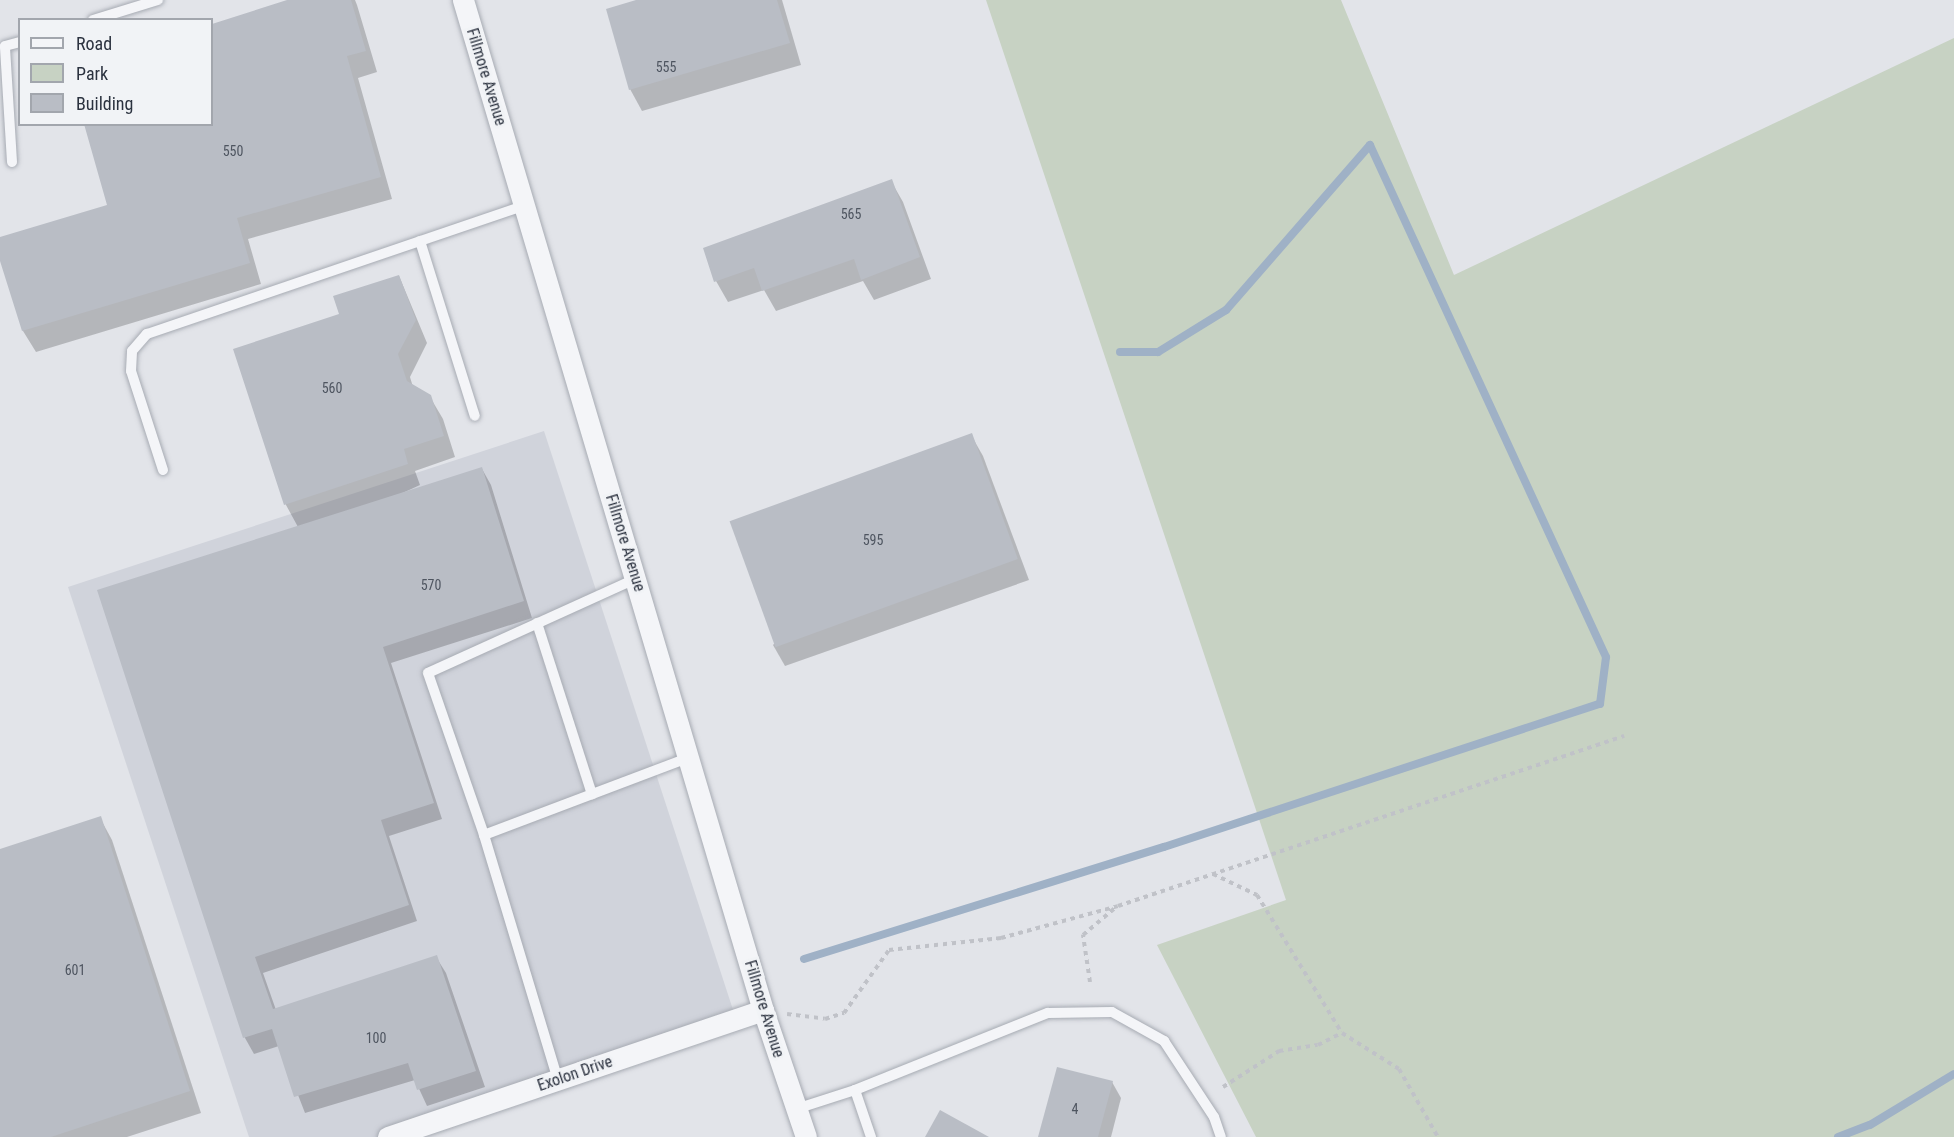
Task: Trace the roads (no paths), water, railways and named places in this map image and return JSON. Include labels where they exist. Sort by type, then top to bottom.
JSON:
[{"type":"street","name":"Fillmore Avenue","points":[[463,0],[763,1010],[806,1137]]},
{"type":"street","name":"Exolon Drive","points":[[388,1137],[763,1010]]},
{"type":"lane","points":[[100,18],[158,0]]},
{"type":"lane","points":[[12,162],[5,46],[18,43]]},
{"type":"lane","points":[[163,470],[131,371],[132,351],[147,334],[524,206]]},
{"type":"lane","points":[[420,241],[475,416]]},
{"type":"lane","points":[[558,1080],[484,835],[428,673],[635,579]]},
{"type":"lane","points":[[537,624],[592,794]]},
{"type":"lane","points":[[484,835],[688,758]]},
{"type":"lane","points":[[796,1109],[855,1090],[1048,1013],[1112,1012],[1164,1041],[1214,1117],[1221,1137]]},
{"type":"lane","points":[[855,1090],[872,1137]]},
{"type":"waterway","points":[[804,959],[1164,847],[1600,704],[1606,657],[1370,145],[1226,310],[1158,352],[1120,352]]},
{"type":"waterway","points":[[1838,1137],[1870,1125],[1954,1074]]}]
